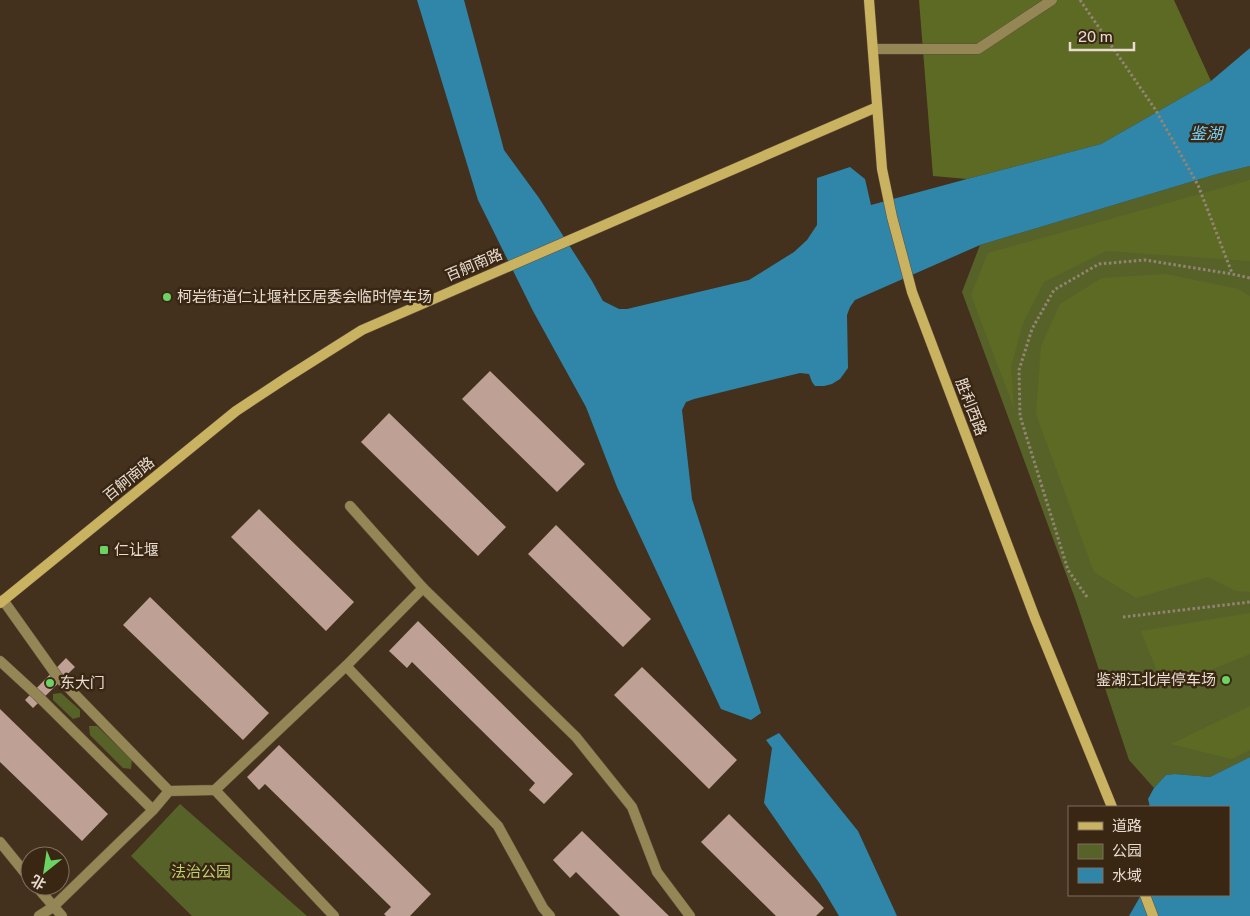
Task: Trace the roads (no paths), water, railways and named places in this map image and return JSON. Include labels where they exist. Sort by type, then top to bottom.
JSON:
[{"type":"street","name":"胜利西路","points":[[869,0],[882,169],[892,217],[912,292],[1035,618],[1112,805]]},
{"type":"street","points":[[873,49],[978,49],[1052,0]]},
{"type":"street","name":"百舸南路","points":[[2,601],[236,412],[362,330],[877,106]]},
{"type":"street","points":[[350,506],[422,588],[576,737],[632,808],[656,872],[690,916]]},
{"type":"street","points":[[39,916],[53,907],[154,810],[169,792],[215,790],[346,666],[422,588]]},
{"type":"street","points":[[2,601],[57,676],[169,792]]},
{"type":"street","points":[[0,661],[154,810]]},
{"type":"street","points":[[346,666],[498,826],[543,908],[550,916]]},
{"type":"street","points":[[215,790],[334,916]]},
{"type":"street","points":[[0,842],[20,867]]},
{"type":"street","points":[[44,896],[62,916]]},
{"type":"street","points":[[1145,896],[1153,916]]},
{"type":"water","name":"鉴湖","points":[[417,0],[464,0],[504,150],[539,198],[603,301],[619,309],[627,309],[749,280],[794,252],[807,240],[817,225],[817,178],[850,167],[865,179],[871,205],[1101,144],[1211,81],[1250,48],[1250,166],[1217,174],[980,245],[855,300],[847,315],[848,368],[840,379],[832,384],[815,386],[809,374],[800,373],[686,402],[682,410],[692,499],[761,713],[751,720],[721,709],[617,487],[586,407],[533,311],[478,200]]},
{"type":"water","points":[[779,733],[858,831],[897,916],[839,916],[820,884],[764,803],[772,748],[766,740]]},
{"type":"water","points":[[1250,757],[1250,916],[1129,916],[1140,896],[1230,896],[1230,806],[1150,806],[1148,799],[1154,788],[1166,775],[1210,777]]},
{"type":"place","name":"柯岩街道仁让堰社区居委会临时停车场","points":[[167,297]]},
{"type":"place","name":"仁让堰","points":[[104,550]]},
{"type":"place","name":"鉴湖江北岸停车场","points":[[1226,680]]},
{"type":"place","name":"东大门","points":[[50,683]]},
{"type":"park label","name":"法治公园","points":[[201,872]]}]
